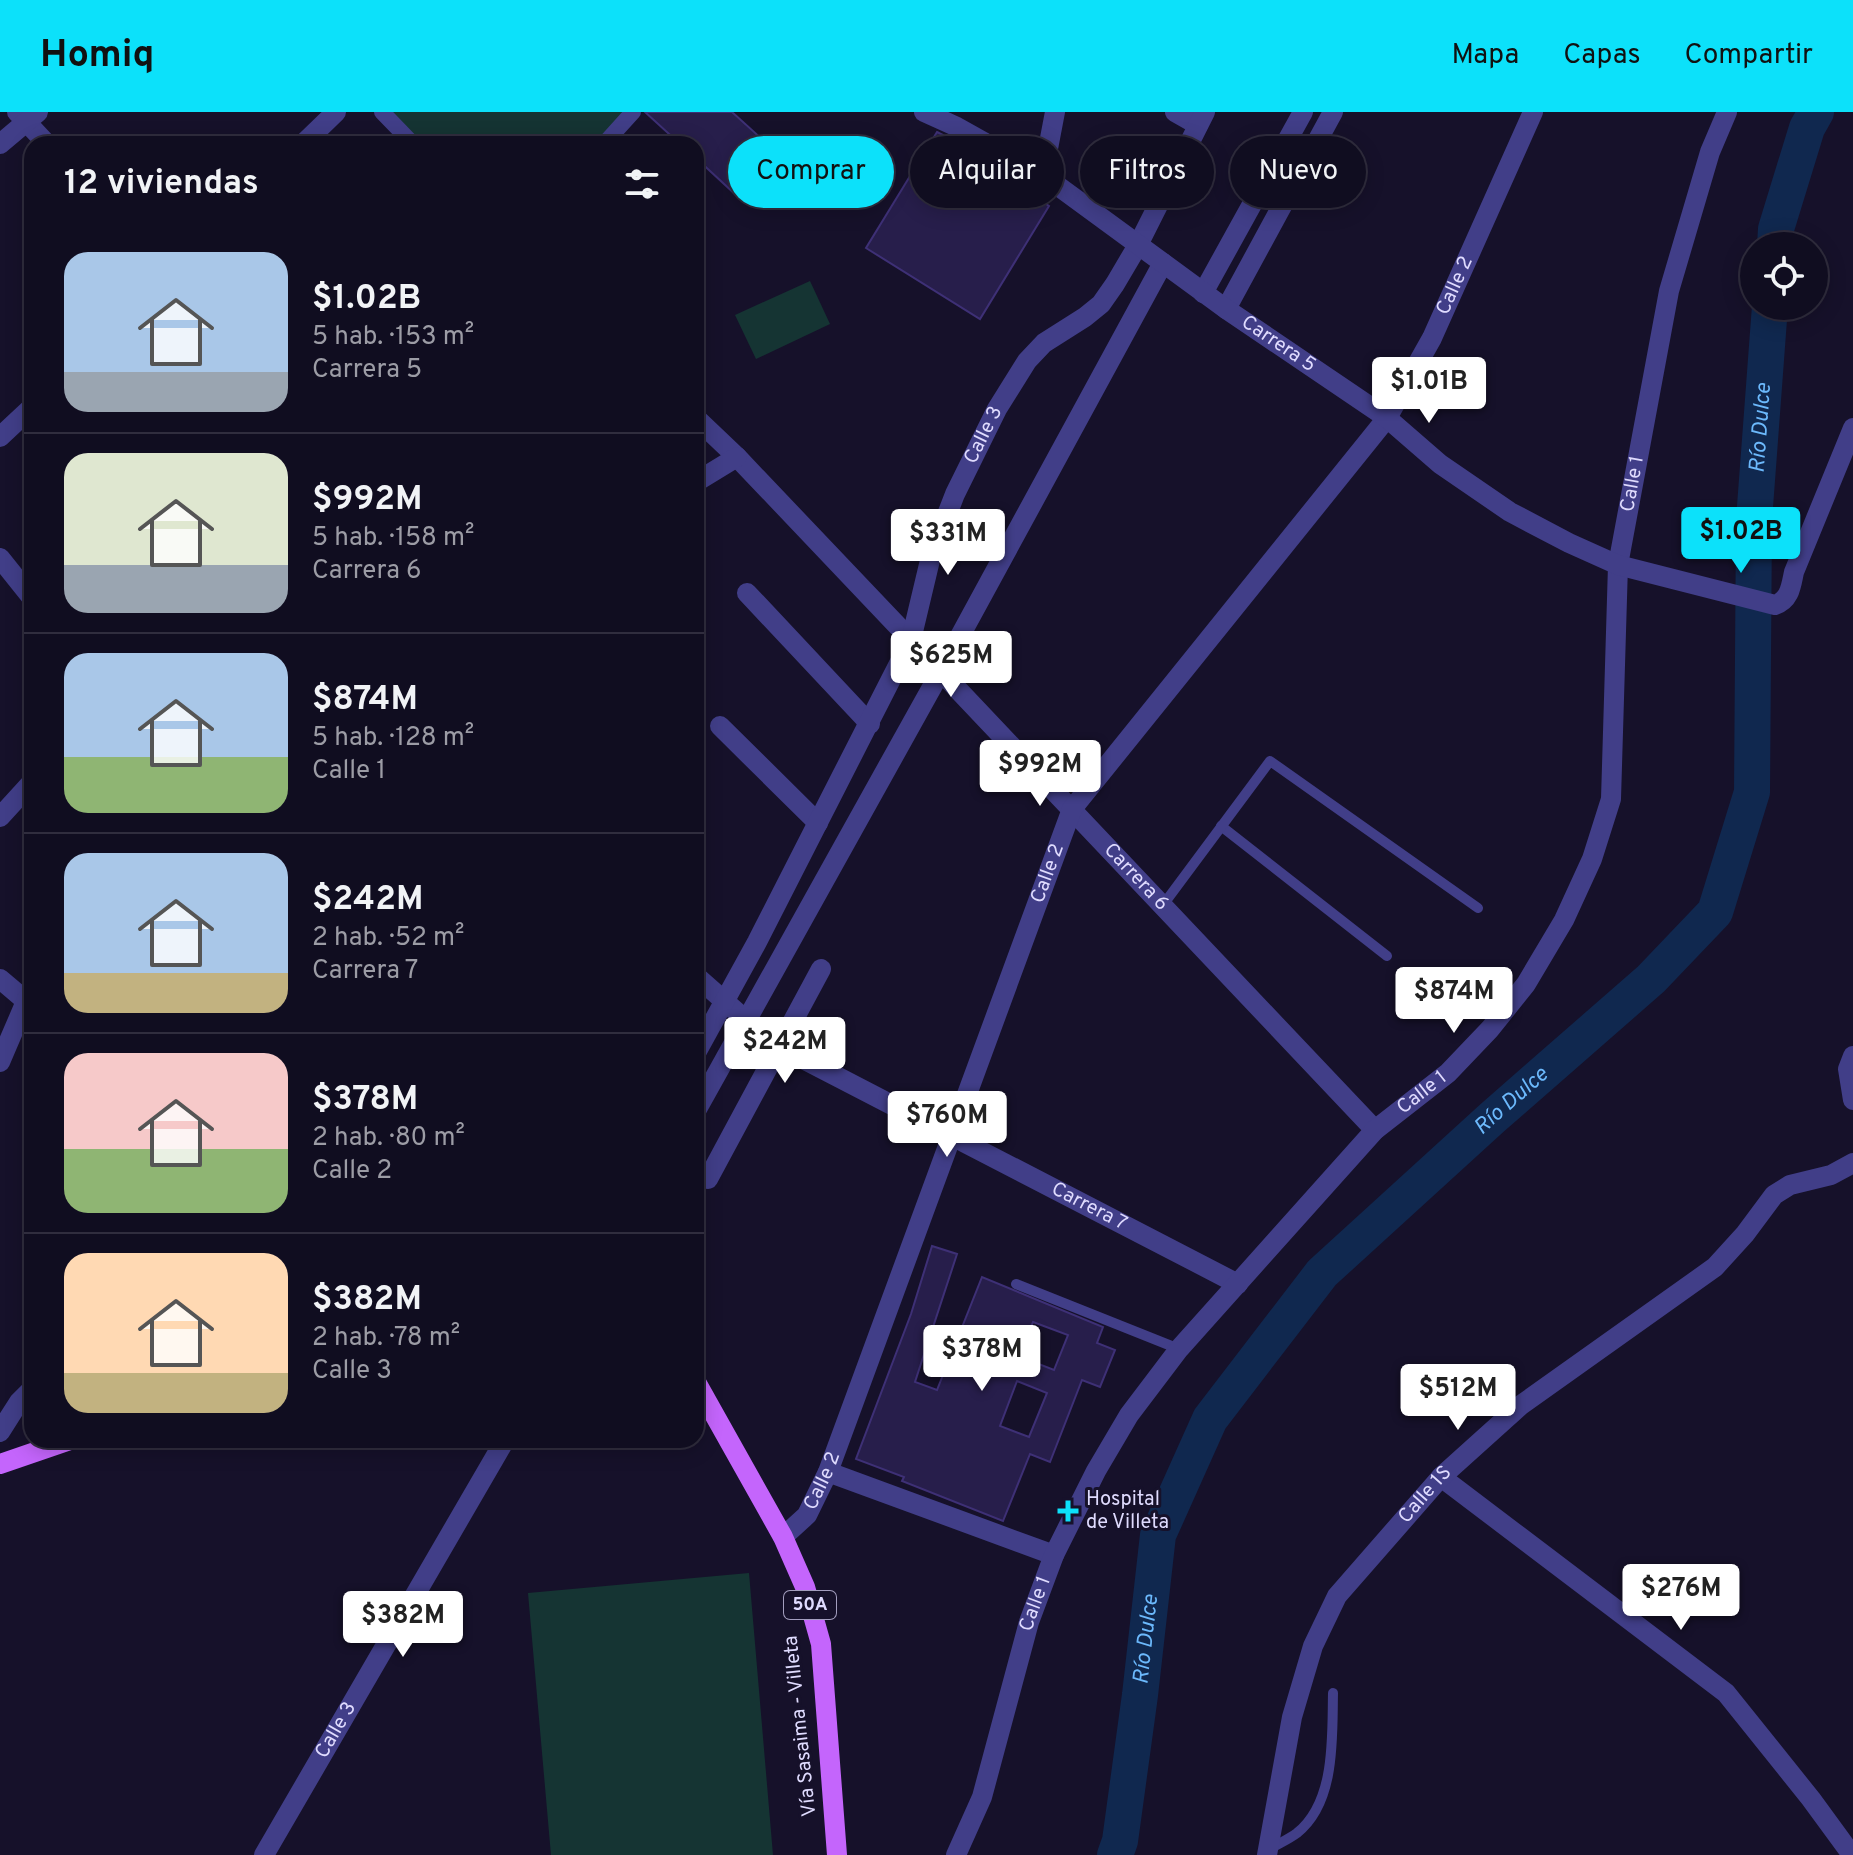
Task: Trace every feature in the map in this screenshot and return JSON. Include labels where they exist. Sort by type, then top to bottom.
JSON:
[{"type":"main road","name":"Vía Sasaima - Villeta","points":[[704,1396],[783,1537],[805,1587],[821,1644],[837,1855]]},
{"type":"main road","points":[[0,1464],[47,1448]]},
{"type":"street","points":[[311,136],[336,112]]},
{"type":"street","points":[[382,112],[405,136]]},
{"type":"street","points":[[611,136],[633,112]]},
{"type":"street","name":"Carrera 5","points":[[924,112],[973,136]]},
{"type":"street","points":[[1050,136],[1055,112]]},
{"type":"street","points":[[1175,112],[1201,118]]},
{"type":"street","points":[[1203,293],[1303,112]]},
{"type":"street","points":[[1226,309],[1333,112]]},
{"type":"street","name":"Calle 2","points":[[783,1537],[807,1515],[828,1472],[1072,809],[1387,418],[1432,338],[1533,112]]},
{"type":"street","name":"Calle 1","points":[[956,1855],[982,1797],[1029,1622],[1054,1555],[1096,1471],[1129,1415],[1179,1349],[1375,1130],[1448,1073],[1499,1018],[1526,984],[1564,920],[1592,859],[1611,799],[1618,565],[1669,291],[1710,152],[1727,112]]},
{"type":"street","points":[[0,144],[27,115],[41,136]]},
{"type":"street","name":"Calle 3","points":[[704,1038],[911,640],[931,556],[955,494],[997,409],[1027,361],[1044,343],[1101,304],[1138,245],[1201,118]]},
{"type":"street","name":"Carrera 5","points":[[1064,190],[1203,293],[1387,418],[1440,464],[1510,512],[1618,565],[1775,605],[1788,596],[1794,572],[1853,428]]},
{"type":"street","points":[[704,1097],[1163,263]]},
{"type":"street","points":[[0,437],[24,414]]},
{"type":"street","name":"Carrera 6","points":[[704,426],[1375,1130]]},
{"type":"street","points":[[704,477],[737,457]]},
{"type":"street","points":[[0,558],[24,588]]},
{"type":"street","points":[[747,593],[870,724]]},
{"type":"street","points":[[720,726],[818,823]]},
{"type":"street","points":[[0,817],[24,791]]},
{"type":"street","points":[[708,1179],[821,969]]},
{"type":"street","points":[[0,979],[24,998]]},
{"type":"street","name":"Carrera 7","points":[[704,983],[780,1047],[1238,1284]]},
{"type":"street","points":[[0,1062],[24,1012]]},
{"type":"street","points":[[1853,1056],[1848,1069],[1853,1100]]},
{"type":"street","name":"Calle 1S","points":[[1267,1852],[1292,1717],[1313,1646],[1337,1596],[1441,1477],[1521,1405],[1715,1267],[1774,1195],[1790,1185],[1831,1175],[1853,1163]]},
{"type":"street","points":[[0,1432],[24,1397]]},
{"type":"street","name":"Calle 3","points":[[264,1855],[500,1448]]},
{"type":"street","points":[[828,1472],[1054,1555]]},
{"type":"street","points":[[1441,1477],[1726,1693],[1852,1855]]},
{"type":"lane","points":[[1163,905],[1270,761],[1478,908]]},
{"type":"lane","points":[[1221,826],[1387,956]]},
{"type":"lane","points":[[1016,1284],[1179,1349]]},
{"type":"lane","points":[[1267,1852],[1298,1832],[1312,1815],[1323,1791],[1332,1745],[1333,1693]]},
{"type":"green space","points":[[382,112],[633,112],[611,136],[405,136]]},
{"type":"green space","points":[[810,281],[830,324],[756,359],[735,315]]},
{"type":"green space","points":[[749,1573],[773,1855],[551,1855],[528,1593]]},
{"type":"building","points":[[645,112],[732,112],[758,136],[728,136],[728,188],[704,165],[704,136],[671,136]]},
{"type":"building","points":[[910,176],[910,208],[1048,208],[980,319],[866,248],[890,208],[894,208],[894,202]]},
{"type":"building","points":[[932,1246],[957,1254],[915,1382],[937,1390],[982,1277],[1103,1327],[1097,1343],[1115,1350],[1100,1387],[1082,1380],[1050,1462],[1030,1454],[1003,1521],[856,1459],[911,1314]],"holes":[[[1033,1322],[1068,1335],[1054,1370],[1018,1356]],[[1017,1381],[1047,1393],[1029,1437],[1000,1426]]]},
{"type":"waterway","name":"Río Dulce","points":[[1776,232],[1807,128],[1816,112]]},
{"type":"waterway","name":"Río Dulce","points":[[1115,1855],[1120,1841],[1140,1695],[1158,1535],[1210,1419],[1322,1273],[1651,979],[1715,912],[1752,792],[1754,520],[1769,320]]},
{"type":"place","name":"Hospital de Villeta","points":[[1068,1511]]}]
